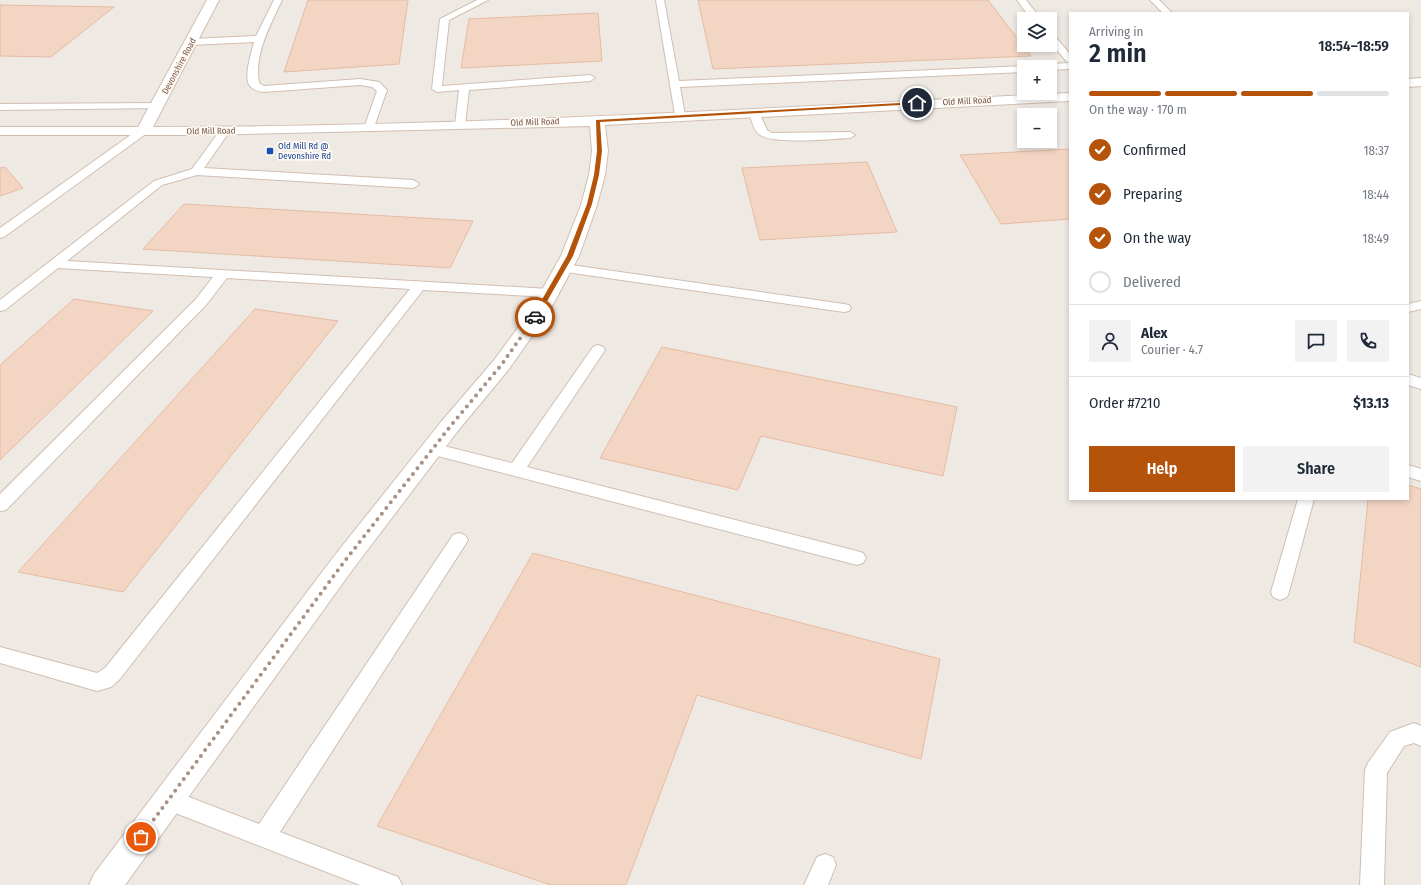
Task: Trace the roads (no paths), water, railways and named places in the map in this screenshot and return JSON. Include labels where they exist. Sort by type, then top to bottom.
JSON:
[{"type":"street","name":"Devonshire Road","points":[[143,131],[158,106],[213,0]]},
{"type":"street","points":[[1409,83],[1421,82]]},
{"type":"street","name":"Old Mill Road","points":[[0,131],[225,131],[597,121],[680,115],[1069,97]]},
{"type":"street","points":[[105,885],[339,568],[432,449],[502,364],[539,312],[570,256],[589,204],[600,151],[597,121]]},
{"type":"lane","points":[[278,0],[259,39],[252,72],[254,85],[263,89],[360,82],[374,84],[382,90],[369,128]]},
{"type":"lane","points":[[484,0],[444,19],[436,89],[590,78]]},
{"type":"lane","points":[[660,0],[680,115]]},
{"type":"lane","points":[[1021,0],[1030,12]]},
{"type":"lane","points":[[1154,0],[1167,12]]},
{"type":"lane","points":[[191,42],[259,39]]},
{"type":"lane","points":[[1057,44],[1069,59]]},
{"type":"lane","points":[[1057,67],[1069,66]]},
{"type":"lane","points":[[675,84],[1017,69]]},
{"type":"lane","points":[[460,125],[464,87]]},
{"type":"lane","points":[[0,107],[158,106]]},
{"type":"lane","points":[[754,112],[762,132],[770,136],[781,138],[850,135]]},
{"type":"lane","points":[[0,234],[143,131]]},
{"type":"lane","points":[[196,171],[225,131]]},
{"type":"lane","points":[[0,307],[158,183],[196,171],[413,184]]},
{"type":"lane","points":[[54,264],[549,293]]},
{"type":"lane","points":[[564,268],[844,308]]},
{"type":"lane","points":[[0,505],[200,302],[222,274]]},
{"type":"lane","points":[[0,655],[97,682],[104,681],[112,674],[420,286]]},
{"type":"lane","points":[[1409,308],[1421,305]]},
{"type":"lane","points":[[516,470],[598,350]]},
{"type":"lane","points":[[1409,379],[1421,384]]},
{"type":"lane","points":[[432,449],[857,558]]},
{"type":"lane","points":[[1409,471],[1421,475]]},
{"type":"lane","points":[[1280,592],[1306,500]]},
{"type":"lane","points":[[263,837],[459,540]]},
{"type":"lane","points":[[1372,885],[1376,770],[1397,740],[1414,733],[1421,736]]},
{"type":"lane","points":[[168,800],[390,885]]},
{"type":"place","name":"Old Mill Rd @ Devonshire Rd","points":[[270,151]]}]
